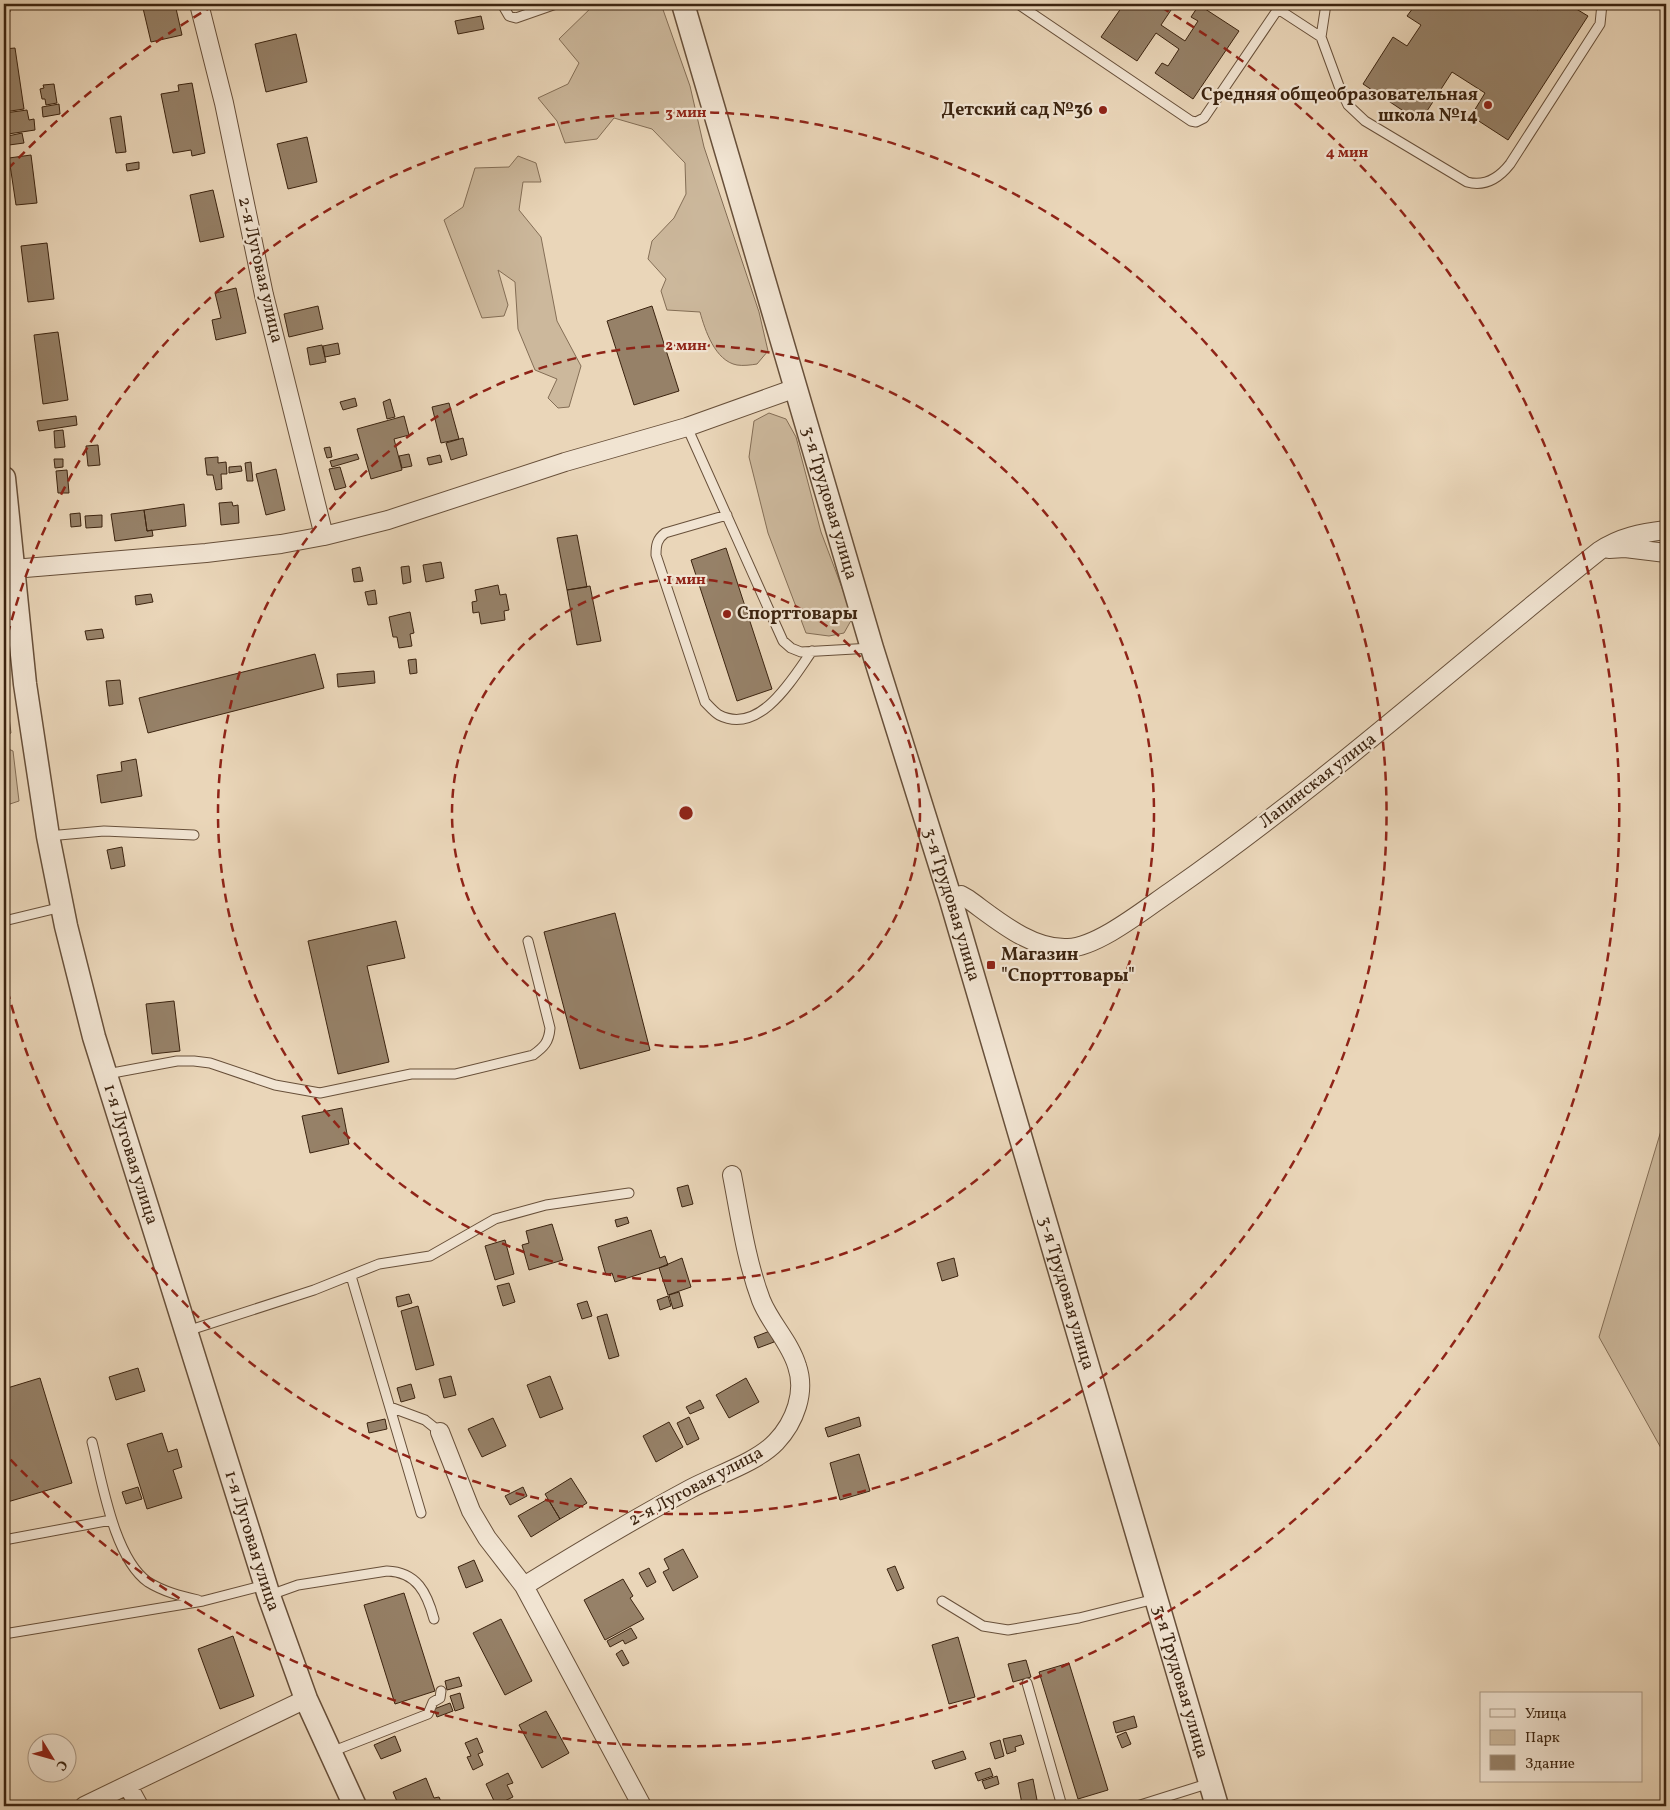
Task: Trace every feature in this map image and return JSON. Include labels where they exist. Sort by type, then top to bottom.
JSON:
[{"type":"street","name":"2-я Луговая улица","points":[[199,4],[224,103],[264,295],[324,536]]},
{"type":"street","name":"3-я Трудовая улица","points":[[683,4],[872,648],[950,897],[1217,1806]]},
{"type":"street","points":[[14,569],[206,553],[281,544],[324,536],[388,520],[565,462],[687,426],[796,388]]},
{"type":"street","name":"1-я Луговая улица","points":[[4,478],[25,684],[48,836],[62,907],[94,1037],[268,1590],[306,1699],[355,1806]]},
{"type":"street","name":"Лапинская улица","points":[[950,897],[961,896],[968,899],[1037,943],[1067,948],[1090,942],[1131,919],[1220,857],[1384,730],[1598,550],[1615,540],[1639,533],[1666,530]]},
{"type":"street","points":[[1598,550],[1625,548],[1666,553]]},
{"type":"street","name":"2-я Луговая улица","points":[[524,1586],[644,1514],[763,1453],[786,1431],[794,1416],[800,1386],[798,1366],[788,1346],[770,1320],[761,1299],[732,1175]]},
{"type":"street","points":[[440,1432],[472,1511],[487,1538],[524,1586],[642,1806]]},
{"type":"street","points":[[84,1806],[306,1699]]},
{"type":"street","points":[[128,1786],[139,1806]]},
{"type":"lane","points":[[502,4],[509,16],[516,18],[556,4]]},
{"type":"lane","points":[[1018,4],[1191,121],[1196,122],[1204,118],[1278,6],[1321,37]]},
{"type":"lane","points":[[1326,4],[1321,37],[1338,86],[1348,105],[1357,115],[1467,182],[1477,185],[1498,177],[1510,164],[1600,24],[1602,4]]},
{"type":"lane","points":[[687,426],[783,640],[791,648],[802,652],[872,648]]},
{"type":"lane","points":[[727,515],[665,533],[659,538],[656,546],[656,555],[705,702],[719,715],[744,720],[764,711],[788,686],[812,651]]},
{"type":"lane","points":[[48,836],[104,831],[194,835]]},
{"type":"lane","points":[[4,921],[62,907]]},
{"type":"lane","points":[[106,1074],[177,1061],[194,1061],[210,1063],[299,1091],[320,1092],[411,1074],[455,1074],[533,1054],[544,1048],[549,1038],[550,1028],[528,941]]},
{"type":"lane","points":[[186,1331],[351,1276],[379,1264],[430,1256],[495,1219],[546,1205],[629,1192]]},
{"type":"lane","points":[[351,1276],[421,1513]]},
{"type":"lane","points":[[390,1407],[425,1420],[440,1432]]},
{"type":"lane","points":[[92,1442],[111,1520],[128,1557],[138,1572],[147,1581],[163,1590],[204,1601]]},
{"type":"lane","points":[[4,1540],[111,1520]]},
{"type":"lane","points":[[4,1634],[387,1571],[399,1571],[411,1578],[421,1588],[429,1601],[434,1619]]},
{"type":"lane","points":[[942,1601],[983,1626],[1008,1630],[1079,1618],[1155,1599]]},
{"type":"lane","points":[[1028,1683],[1062,1806]]},
{"type":"lane","points":[[330,1752],[428,1714],[434,1702],[440,1698],[441,1691]]},
{"type":"lane","points":[[1137,1806],[1210,1783]]},
{"type":"green space","points":[[595,4],[661,4],[690,86],[704,147],[759,312],[768,351],[757,364],[737,365],[723,358],[712,344],[700,312],[667,310],[661,291],[666,279],[648,259],[652,241],[674,218],[686,194],[685,163],[652,129],[614,118],[597,139],[565,143],[557,121],[538,98],[568,84],[579,63],[559,39]]},
{"type":"green space","points":[[518,156],[536,163],[541,182],[523,182],[519,210],[541,237],[557,321],[581,366],[569,407],[558,408],[548,398],[557,379],[535,370],[518,329],[515,282],[498,270],[508,305],[504,316],[482,318],[444,220],[463,207],[475,168],[509,167]]},
{"type":"green space","points":[[769,413],[786,419],[796,437],[821,532],[853,617],[844,633],[829,636],[806,633],[768,533],[749,457],[754,421]]},
{"type":"green space","points":[[4,678],[11,733],[4,737]]},
{"type":"green space","points":[[4,747],[13,751],[19,801],[4,806]]},
{"type":"green space","points":[[1666,1114],[1666,1457],[1599,1337]]},
{"type":"building","points":[[4,4],[9,4],[10,12],[4,13]]},
{"type":"building","points":[[142,4],[175,4],[182,35],[151,42]]},
{"type":"building","points":[[1124,4],[1175,4],[1161,25],[1185,41],[1198,21],[1191,17],[1199,5],[1239,31],[1193,99],[1155,73],[1162,63],[1168,66],[1179,49],[1156,33],[1137,61],[1101,37]]},
{"type":"building","points":[[1416,4],[1528,4],[1538,10],[1542,4],[1568,4],[1588,16],[1508,140],[1471,116],[1485,93],[1452,72],[1420,122],[1363,84],[1393,37],[1407,46],[1421,25],[1407,16]]},
{"type":"building","points":[[481,16],[484,29],[458,34],[455,21]]},
{"type":"building","points":[[296,34],[307,82],[266,92],[255,44]]},
{"type":"building","points":[[15,48],[24,109],[4,112],[4,49]]},
{"type":"building","points":[[192,83],[205,153],[192,156],[191,150],[173,153],[161,94],[179,91],[178,85]]},
{"type":"building","points":[[54,84],[57,103],[46,105],[45,99],[42,99],[40,89],[44,88],[43,85]]},
{"type":"building","points":[[59,104],[60,114],[43,117],[42,107]]},
{"type":"building","points":[[27,110],[29,120],[34,119],[35,130],[8,134],[5,113]]},
{"type":"building","points":[[121,116],[126,152],[116,153],[110,118]]},
{"type":"building","points":[[22,133],[24,143],[9,145],[8,136]]},
{"type":"building","points":[[307,137],[317,182],[288,189],[277,144]]},
{"type":"building","points":[[31,155],[37,203],[16,205],[9,158]]},
{"type":"building","points":[[139,162],[139,169],[127,171],[126,164]]},
{"type":"building","points":[[213,190],[224,237],[200,242],[190,195]]},
{"type":"building","points":[[47,243],[54,299],[28,302],[21,246]]},
{"type":"building","points":[[236,288],[246,333],[216,340],[212,320],[221,318],[215,293]]},
{"type":"building","points":[[318,306],[323,329],[289,337],[284,314]]},
{"type":"building","points":[[652,306],[679,391],[634,405],[607,321]]},
{"type":"building","points":[[58,332],[68,400],[43,404],[34,335]]},
{"type":"building","points":[[338,343],[340,354],[325,357],[323,346]]},
{"type":"building","points":[[322,345],[326,362],[310,365],[307,348]]},
{"type":"building","points":[[355,398],[357,406],[343,410],[340,402]]},
{"type":"building","points":[[390,399],[395,417],[387,419],[383,402]]},
{"type":"building","points":[[449,403],[459,439],[441,443],[432,407]]},
{"type":"building","points":[[76,416],[77,425],[39,431],[37,421]]},
{"type":"building","points":[[404,416],[409,435],[394,439],[402,470],[371,479],[357,429]]},
{"type":"building","points":[[63,430],[65,447],[55,448],[54,431]]},
{"type":"building","points":[[463,438],[467,455],[451,460],[446,443]]},
{"type":"building","points":[[98,445],[100,465],[88,466],[86,446]]},
{"type":"building","points":[[330,447],[332,457],[327,458],[324,448]]},
{"type":"building","points":[[357,454],[359,459],[332,467],[330,461]]},
{"type":"building","points":[[409,454],[412,466],[402,468],[399,456]]},
{"type":"building","points":[[440,455],[442,462],[429,465],[427,458]]},
{"type":"building","points":[[218,457],[218,463],[226,462],[227,474],[221,474],[222,489],[216,490],[213,475],[207,475],[205,458]]},
{"type":"building","points":[[54,459],[63,459],[63,467],[55,468]]},
{"type":"building","points":[[251,462],[253,481],[247,481],[245,463]]},
{"type":"building","points":[[241,466],[242,471],[229,473],[229,467]]},
{"type":"building","points":[[340,467],[346,487],[335,490],[329,469]]},
{"type":"building","points":[[276,469],[285,510],[266,515],[256,474]]},
{"type":"building","points":[[67,470],[69,493],[58,493],[56,471]]},
{"type":"building","points":[[232,502],[233,506],[238,505],[239,523],[221,525],[219,503]]},
{"type":"building","points":[[184,504],[186,526],[147,531],[144,510]]},
{"type":"building","points":[[144,510],[147,531],[152,530],[153,536],[115,541],[111,514]]},
{"type":"building","points":[[80,513],[81,526],[71,527],[70,514]]},
{"type":"building","points":[[102,515],[102,527],[86,528],[85,516]]},
{"type":"building","points":[[577,535],[587,587],[567,590],[557,538]]},
{"type":"building","points":[[726,548],[772,689],[737,701],[691,560]]},
{"type":"building","points":[[441,562],[444,578],[426,582],[423,565]]},
{"type":"building","points":[[409,566],[411,582],[403,584],[401,567]]},
{"type":"building","points":[[360,567],[363,581],[354,582],[352,569]]},
{"type":"building","points":[[498,585],[500,595],[506,594],[509,610],[504,611],[505,620],[481,624],[479,612],[473,613],[472,602],[477,601],[475,590]]},
{"type":"building","points":[[590,586],[601,641],[577,645],[567,590]]},
{"type":"building","points":[[375,590],[377,604],[368,605],[365,592]]},
{"type":"building","points":[[151,594],[153,602],[136,605],[135,596]]},
{"type":"building","points":[[410,612],[414,633],[410,634],[412,646],[399,648],[397,637],[393,637],[389,617]]},
{"type":"building","points":[[102,629],[104,638],[87,640],[85,631]]},
{"type":"building","points":[[315,654],[324,688],[148,733],[139,698]]},
{"type":"building","points":[[416,659],[417,673],[410,674],[408,660]]},
{"type":"building","points":[[374,671],[375,683],[338,687],[337,674]]},
{"type":"building","points":[[120,680],[123,704],[109,706],[106,681]]},
{"type":"building","points":[[136,759],[142,796],[101,803],[97,775],[122,771],[121,762]]},
{"type":"building","points":[[122,847],[125,866],[111,869],[107,850]]},
{"type":"building","points":[[615,913],[650,1050],[580,1069],[544,932]]},
{"type":"building","points":[[396,921],[405,958],[367,966],[389,1062],[338,1074],[308,941]]},
{"type":"building","points":[[993,960],[995,968],[990,969],[988,961]]},
{"type":"building","points":[[174,1001],[180,1051],[152,1054],[146,1004]]},
{"type":"building","points":[[342,1108],[349,1144],[310,1153],[302,1116]]},
{"type":"building","points":[[688,1185],[693,1204],[682,1207],[677,1188]]},
{"type":"building","points":[[627,1217],[629,1223],[617,1227],[615,1220]]},
{"type":"building","points":[[552,1224],[563,1260],[529,1270],[522,1245],[529,1243],[526,1231]]},
{"type":"building","points":[[651,1230],[660,1258],[665,1256],[668,1265],[615,1282],[612,1273],[606,1275],[598,1247]]},
{"type":"building","points":[[505,1240],[514,1274],[495,1280],[485,1246]]},
{"type":"building","points":[[682,1258],[691,1287],[668,1295],[659,1268]]},
{"type":"building","points":[[954,1258],[958,1276],[942,1281],[937,1263]]},
{"type":"building","points":[[509,1283],[515,1302],[503,1306],[497,1286]]},
{"type":"building","points":[[679,1292],[683,1306],[673,1309],[669,1295]]},
{"type":"building","points":[[409,1294],[412,1303],[398,1307],[396,1297]]},
{"type":"building","points":[[668,1296],[671,1306],[660,1310],[657,1300]]},
{"type":"building","points":[[587,1301],[592,1316],[582,1319],[577,1304]]},
{"type":"building","points":[[418,1306],[434,1365],[416,1370],[401,1311]]},
{"type":"building","points":[[607,1314],[619,1356],[609,1359],[597,1317]]},
{"type":"building","points":[[770,1331],[774,1342],[758,1348],[754,1337]]},
{"type":"building","points":[[138,1368],[145,1391],[116,1400],[109,1377]]},
{"type":"building","points":[[451,1376],[456,1395],[444,1398],[439,1379]]},
{"type":"building","points":[[550,1376],[563,1409],[540,1418],[527,1385]]},
{"type":"building","points":[[40,1378],[72,1483],[4,1503],[4,1389]]},
{"type":"building","points":[[746,1378],[759,1402],[729,1418],[716,1395]]},
{"type":"building","points":[[411,1384],[415,1398],[401,1402],[397,1388]]},
{"type":"building","points":[[700,1400],[704,1408],[690,1414],[686,1407]]},
{"type":"building","points":[[689,1417],[699,1439],[687,1445],[677,1423]]},
{"type":"building","points":[[859,1417],[861,1426],[828,1437],[825,1428]]},
{"type":"building","points":[[493,1418],[506,1446],[482,1457],[468,1429]]},
{"type":"building","points":[[385,1419],[387,1429],[369,1433],[367,1423]]},
{"type":"building","points":[[669,1422],[683,1447],[656,1462],[643,1436]]},
{"type":"building","points":[[162,1433],[168,1452],[177,1449],[182,1467],[173,1470],[182,1498],[147,1509],[127,1444]]},
{"type":"building","points":[[859,1454],[870,1491],[840,1500],[830,1463]]},
{"type":"building","points":[[571,1478],[587,1503],[560,1519],[545,1494]]},
{"type":"building","points":[[138,1487],[142,1499],[126,1504],[122,1492]]},
{"type":"building","points":[[523,1487],[527,1496],[510,1505],[505,1496]]},
{"type":"building","points":[[548,1499],[560,1519],[531,1537],[518,1516]]},
{"type":"building","points":[[683,1549],[698,1577],[673,1591],[663,1572],[669,1569],[664,1559]]},
{"type":"building","points":[[474,1560],[483,1581],[466,1588],[458,1567]]},
{"type":"building","points":[[895,1566],[904,1588],[897,1591],[887,1569]]},
{"type":"building","points":[[649,1568],[656,1582],[647,1587],[639,1573]]},
{"type":"building","points":[[623,1579],[633,1596],[630,1598],[644,1619],[605,1640],[584,1600]]},
{"type":"building","points":[[404,1593],[435,1691],[395,1704],[364,1605]]},
{"type":"building","points":[[501,1619],[532,1681],[505,1695],[473,1633]]},
{"type":"building","points":[[631,1628],[637,1638],[625,1644],[623,1640],[610,1647],[607,1641]]},
{"type":"building","points":[[233,1636],[254,1696],[220,1709],[198,1649]]},
{"type":"building","points":[[958,1637],[975,1697],[949,1704],[932,1645]]},
{"type":"building","points":[[622,1650],[629,1663],[623,1666],[616,1654]]},
{"type":"building","points":[[1026,1660],[1031,1677],[1013,1682],[1008,1664]]},
{"type":"building","points":[[1069,1663],[1108,1790],[1078,1799],[1039,1672]]},
{"type":"building","points":[[459,1677],[462,1686],[447,1690],[445,1681]]},
{"type":"building","points":[[460,1693],[464,1708],[455,1711],[450,1696]]},
{"type":"building","points":[[450,1703],[453,1711],[437,1717],[434,1709]]},
{"type":"building","points":[[546,1711],[569,1753],[542,1768],[519,1725]]},
{"type":"building","points":[[1134,1716],[1137,1727],[1116,1733],[1113,1722]]},
{"type":"building","points":[[1126,1732],[1131,1744],[1122,1748],[1117,1736]]},
{"type":"building","points":[[1021,1735],[1024,1744],[1015,1747],[1016,1751],[1007,1754],[1003,1739]]},
{"type":"building","points":[[395,1736],[401,1751],[381,1759],[374,1745]]},
{"type":"building","points":[[477,1738],[483,1752],[478,1754],[483,1765],[473,1770],[467,1757],[471,1756],[465,1743]]},
{"type":"building","points":[[1000,1740],[1004,1756],[995,1759],[990,1743]]},
{"type":"building","points":[[963,1751],[966,1759],[935,1769],[932,1761]]},
{"type":"building","points":[[990,1768],[993,1776],[978,1781],[975,1773]]},
{"type":"building","points":[[508,1773],[513,1783],[507,1785],[513,1797],[496,1805],[486,1784]]},
{"type":"building","points":[[997,1776],[999,1784],[985,1789],[982,1781]]},
{"type":"building","points":[[426,1778],[434,1798],[439,1797],[443,1806],[399,1806],[393,1792]]},
{"type":"building","points":[[1033,1779],[1037,1800],[1022,1804],[1018,1783]]},
{"type":"place","name":"Средняя общеобразовательная школа №14","points":[[1488,105]]},
{"type":"place","name":"Детский сад №36","points":[[1103,110]]},
{"type":"place","name":"Спорттовары","points":[[727,614]]},
{"type":"place","name":"Магазин \"Спорттовары\"","points":[[991,965]]}]
